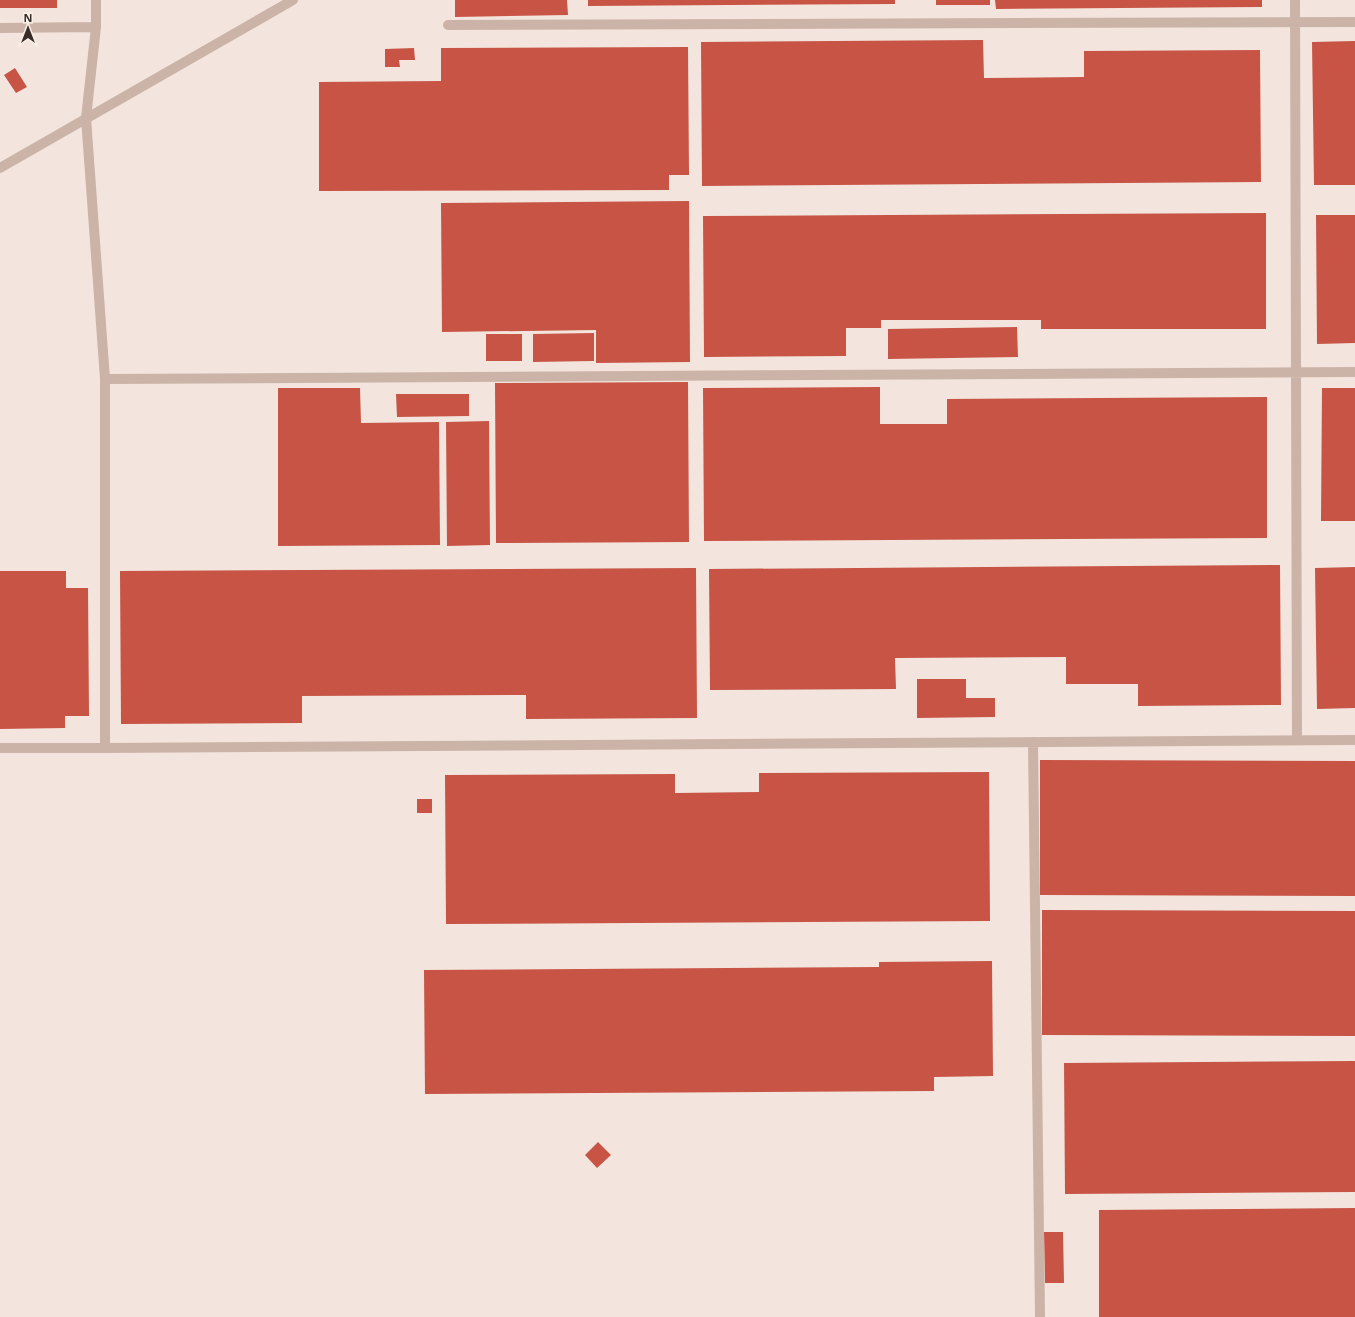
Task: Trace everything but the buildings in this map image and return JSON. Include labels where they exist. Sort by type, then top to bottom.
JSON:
[{"type":"street","points":[[96,0],[96,27],[86,118],[106,380],[106,748]]},
{"type":"street","points":[[0,168],[293,0]]},
{"type":"street","points":[[1295,0],[1298,740]]},
{"type":"street","points":[[448,26],[1355,22]]},
{"type":"street","points":[[0,28],[96,27]]},
{"type":"street","points":[[106,380],[1355,372]]},
{"type":"street","points":[[0,748],[1355,740]]},
{"type":"street","points":[[1033,742],[1040,1317]]}]
